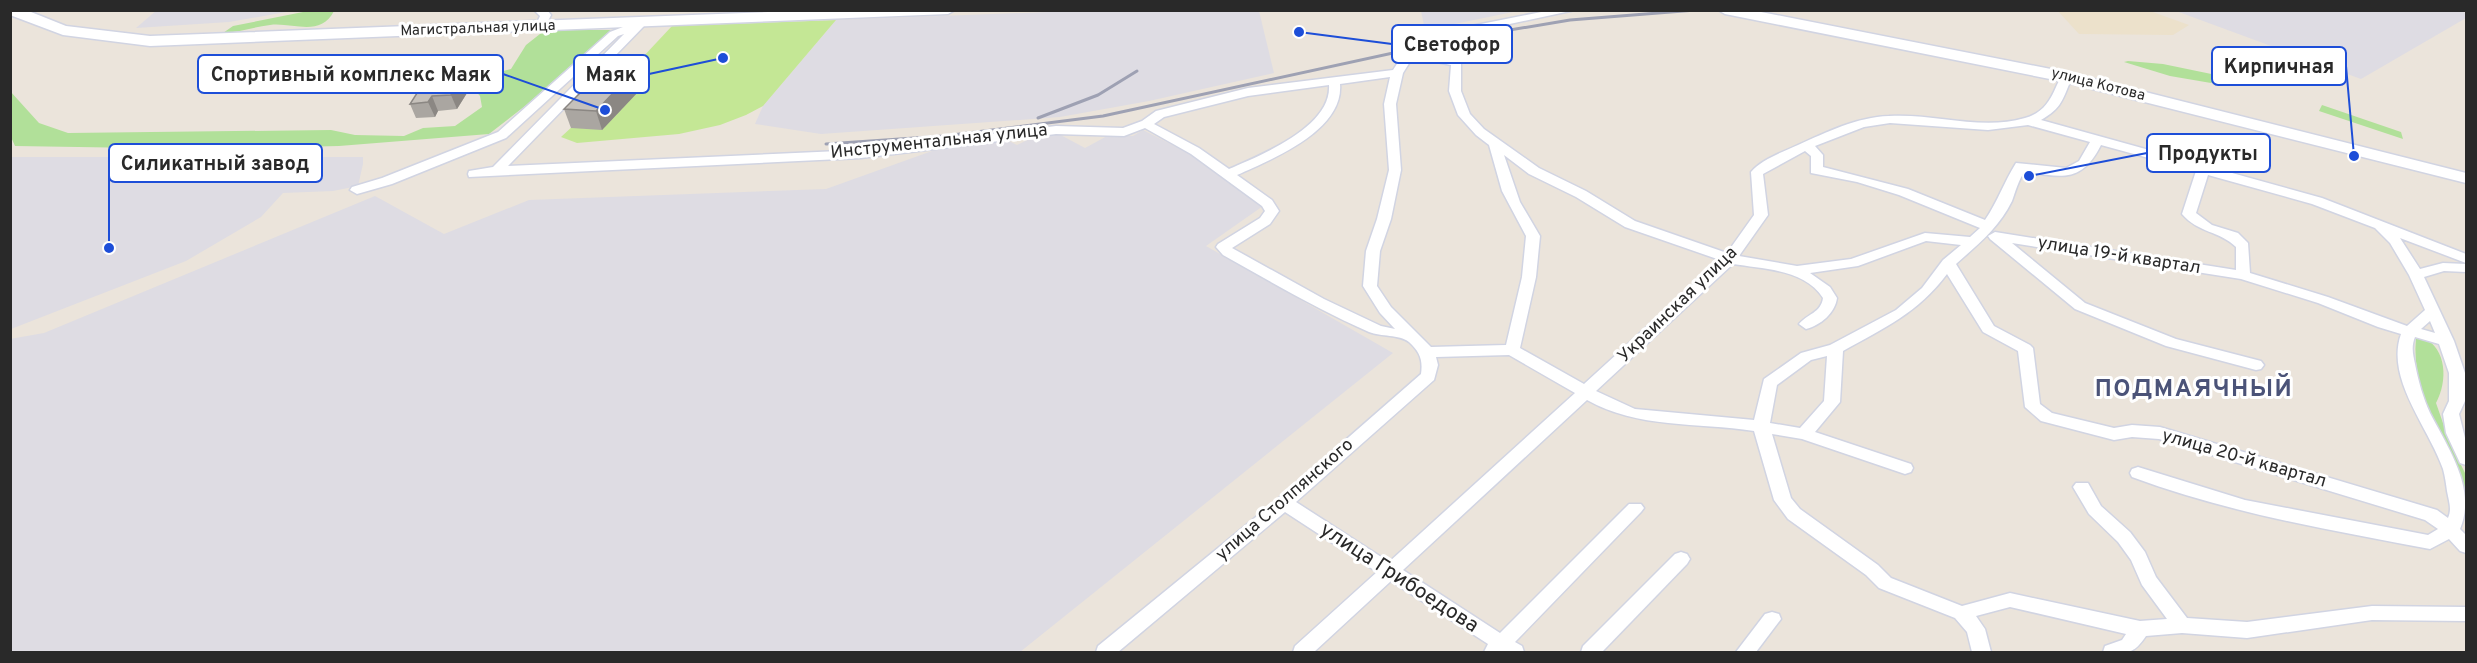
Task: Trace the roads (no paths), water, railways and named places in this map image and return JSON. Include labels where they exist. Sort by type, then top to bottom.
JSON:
[{"type":"street","name":"Магистральная улица","points":[[11,10],[63,30],[150,41],[948,10]]},
{"type":"street","points":[[539,10],[546,15],[540,27]]},
{"type":"street","points":[[357,190],[387,181],[491,140],[536,106],[614,34],[641,23],[659,10]]},
{"type":"street","points":[[1570,10],[1456,32],[1421,42],[1409,53],[1397,73],[1390,104],[1395,171],[1384,219],[1373,251],[1370,286],[1384,310],[1426,352],[1512,350],[1608,405],[1633,414],[1761,426],[1804,434],[1905,468]]},
{"type":"street","name":"улица Котова","points":[[1725,10],[2066,77],[2466,178]]},
{"type":"street","points":[[497,170],[632,35],[641,23]]},
{"type":"street","points":[[1409,53],[1457,63],[1455,91],[1464,116],[1480,132],[1534,171],[1581,194],[1630,224],[1730,259],[1797,270],[1825,290],[1830,298],[1829,305],[1820,315],[1806,324]]},
{"type":"street","name":"Инструментальная улица","points":[[474,174],[497,170],[861,154],[1056,130],[1125,132],[1146,124],[1160,114],[1248,92],[1397,73]]},
{"type":"street","points":[[2029,121],[2050,110],[2066,77]]},
{"type":"street","points":[[1228,174],[1274,154],[1318,121],[1334,102],[1337,89],[1334,80]]},
{"type":"street","name":"Украинская улица","points":[[1302,652],[1390,574],[1730,259],[1761,215],[1761,188],[1756,178],[1757,172],[1869,121],[1956,125],[2029,121]]},
{"type":"street","points":[[2029,121],[2317,201],[2466,259]]},
{"type":"street","points":[[1146,124],[1195,151],[1267,203],[1272,211],[1265,221],[1222,247],[1228,252],[1319,302],[1377,330],[1410,336]]},
{"type":"street","points":[[491,140],[518,147]]},
{"type":"street","points":[[1495,141],[1501,174],[1514,208],[1533,236],[1529,277],[1512,350]]},
{"type":"street","points":[[1981,652],[1976,629],[1962,613],[1915,597],[1885,583],[1866,565],[1794,514],[1783,500],[1761,426],[1770,383],[1806,356],[1835,349],[1900,313],[1927,291],[1948,263],[1985,234],[2005,201],[2008,185],[2021,166],[2053,173],[2076,171],[2088,161],[2097,141]]},
{"type":"street","name":"улица 19-й квартал","points":[[1808,147],[1817,154],[1816,170],[1843,174],[1954,211],[2080,306],[2171,343],[2256,365]]},
{"type":"street","points":[[2202,169],[2189,214],[2207,228],[2233,236],[2243,246],[2243,275]]},
{"type":"street","points":[[2380,225],[2396,241],[2416,275],[2446,341],[2457,373],[2462,402],[2451,414],[2454,433],[2466,459]]},
{"type":"street","name":"улица 19-й квартал","points":[[1797,270],[1853,263],[1925,237],[1985,234],[2113,257],[2243,275],[2409,332],[2446,341]]},
{"type":"street","points":[[2396,241],[2411,237]]},
{"type":"street","name":"улица 20-й квартал","points":[[1948,263],[1988,329],[2025,348],[2031,369],[2033,407],[2047,417],[2114,434],[2132,431],[2160,433],[2431,515],[2451,530],[2466,546]]},
{"type":"street","points":[[2416,275],[2443,267],[2466,267]]},
{"type":"street","points":[[2138,472],[2179,489],[2253,507],[2430,542],[2451,530],[2460,511],[2451,468],[2421,410],[2409,374],[2404,346],[2409,332],[2431,312]]},
{"type":"street","points":[[1804,434],[1832,402],[1835,349]]},
{"type":"street","name":"улица Столпянского","points":[[1105,652],[1284,503],[1428,376],[1430,365],[1426,352]]},
{"type":"street","points":[[2082,487],[2095,510],[2124,537],[2139,557],[2148,580],[2182,625]]},
{"type":"street","name":"улица Грибоедова","points":[[1284,503],[1503,650]]},
{"type":"street","points":[[1503,650],[1635,508]]},
{"type":"street","points":[[1590,652],[1681,559]]},
{"type":"street","points":[[1962,613],[2010,600],[2140,629],[2182,625],[2247,630],[2372,613],[2466,614]]},
{"type":"street","points":[[1745,652],[1772,619]]},
{"type":"street","points":[[2112,652],[2128,645],[2140,629]]},
{"type":"railway","points":[[826,144],[944,136],[1103,116],[1462,38],[1570,20],[1696,10]]},
{"type":"railway","points":[[1038,118],[1098,95],[1137,71]]},
{"type":"place","name":"Светофор","points":[[1299,32]]},
{"type":"place","name":"Маяк","points":[[723,58]]},
{"type":"place","name":"Спортивный комплекс Маяк","points":[[605,110]]},
{"type":"place","name":"Кирпичная","points":[[2354,156]]},
{"type":"place","name":"Продукты","points":[[2029,176]]},
{"type":"place","name":"Силикатный завод","points":[[109,248]]},
{"type":"district","name":"ПОДМАЯЧНЫЙ","points":[[2194,390]]}]
